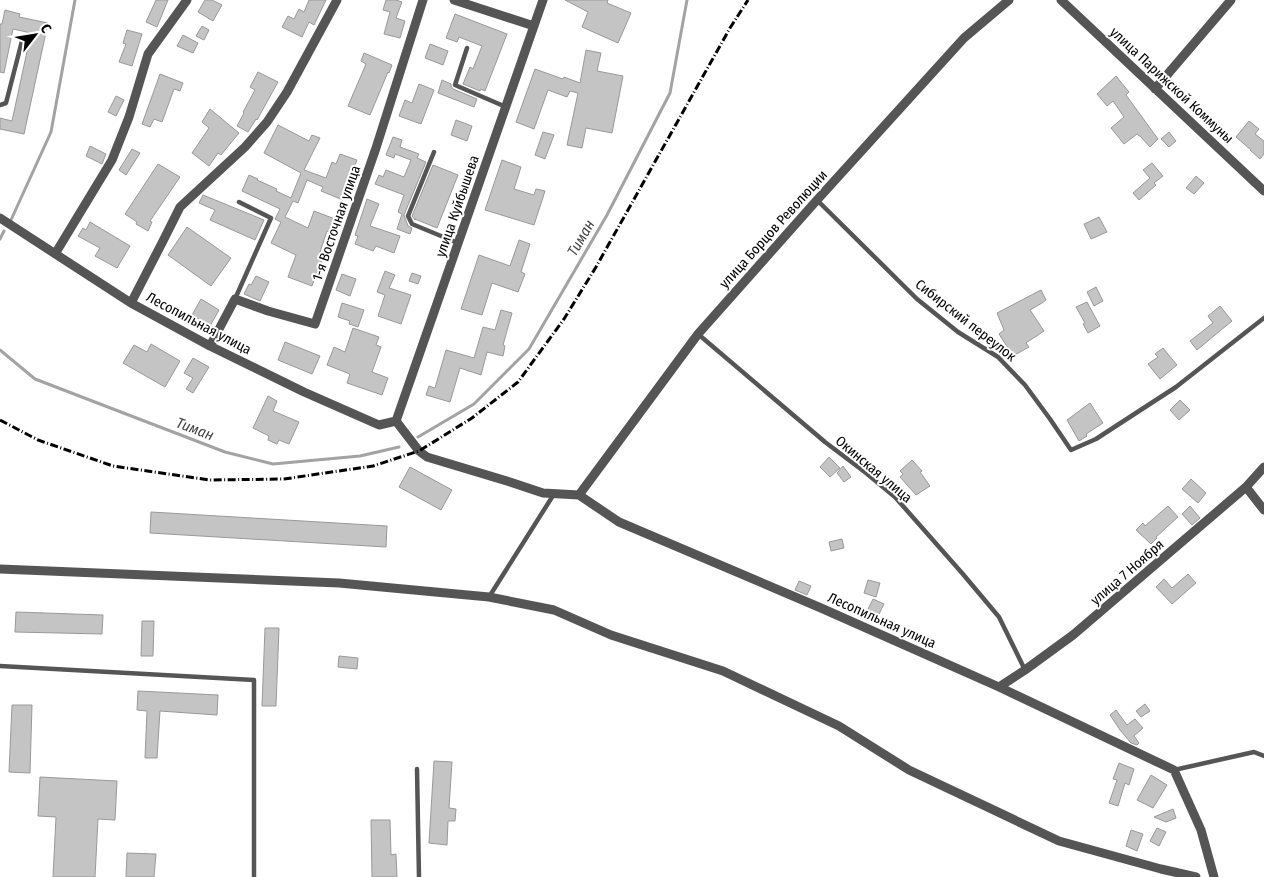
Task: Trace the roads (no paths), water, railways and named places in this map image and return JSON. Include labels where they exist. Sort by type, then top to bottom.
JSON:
[{"type":"street","points":[[56,254],[112,160],[130,117],[148,54],[187,0]]},
{"type":"street","points":[[131,303],[180,207],[245,147],[266,122],[286,92],[337,0]]},
{"type":"street","name":"1-я Восточная улица","points":[[234,299],[315,324],[376,148],[423,0]]},
{"type":"street","points":[[454,0],[534,26]]},
{"type":"street","name":"улица Куйбышева","points":[[396,421],[543,0]]},
{"type":"street","name":"улица Борцов Революции","points":[[579,495],[698,334],[964,38],[1009,0]]},
{"type":"street","name":"улица Парижской Коммуны","points":[[1061,0],[1264,191]]},
{"type":"street","points":[[1156,89],[1231,0]]},
{"type":"street","name":"Лесопильная улица","points":[[0,218],[131,303],[210,346],[379,426],[396,421]]},
{"type":"street","points":[[210,346],[234,299]]},
{"type":"street","points":[[396,421],[419,451],[427,457],[543,494],[579,495]]},
{"type":"street","name":"улица 7 Ноября","points":[[999,686],[1073,636],[1246,487],[1264,467]]},
{"type":"street","points":[[1246,487],[1264,510]]},
{"type":"street","name":"Лесопильная улица","points":[[579,495],[618,522],[999,686],[1174,770]]},
{"type":"street","points":[[0,569],[339,583],[489,598],[554,610],[611,635],[724,671],[839,726],[909,770],[1059,841],[1196,877]]},
{"type":"street","points":[[1174,770],[1201,830],[1214,877]]},
{"type":"lane","points":[[0,105],[6,103],[23,37]]},
{"type":"lane","points":[[467,48],[455,85],[506,107]]},
{"type":"lane","points":[[434,152],[408,216],[412,224],[458,243]]},
{"type":"lane","name":"Сибирский переулок","points":[[817,200],[917,299],[958,332],[998,356],[1025,385],[1070,450],[1096,439],[1176,387],[1264,318]]},
{"type":"lane","points":[[234,299],[272,218],[239,202]]},
{"type":"lane","name":"Окинская улица","points":[[698,334],[824,442],[895,497],[999,617],[1025,670]]},
{"type":"lane","points":[[489,598],[554,494]]},
{"type":"lane","points":[[0,666],[254,680],[254,877]]},
{"type":"lane","points":[[1174,770],[1254,752],[1264,756]]},
{"type":"lane","points":[[417,769],[419,877]]},
{"type":"waterway","name":"Тиман","points":[[11,220],[51,132],[75,0]]},
{"type":"waterway","name":"Тиман","points":[[418,437],[474,404],[529,349],[607,215],[670,93],[687,0]]},
{"type":"waterway","name":"Тиман","points":[[0,239],[4,231]]},
{"type":"waterway","name":"Тиман","points":[[0,350],[35,379],[225,452],[273,464],[360,456],[399,447]]},
{"type":"railway","points":[[0,420],[38,440],[113,466],[210,480],[284,479],[373,466],[419,451],[472,418],[518,382],[564,319],[596,267],[730,28],[748,0]]}]
